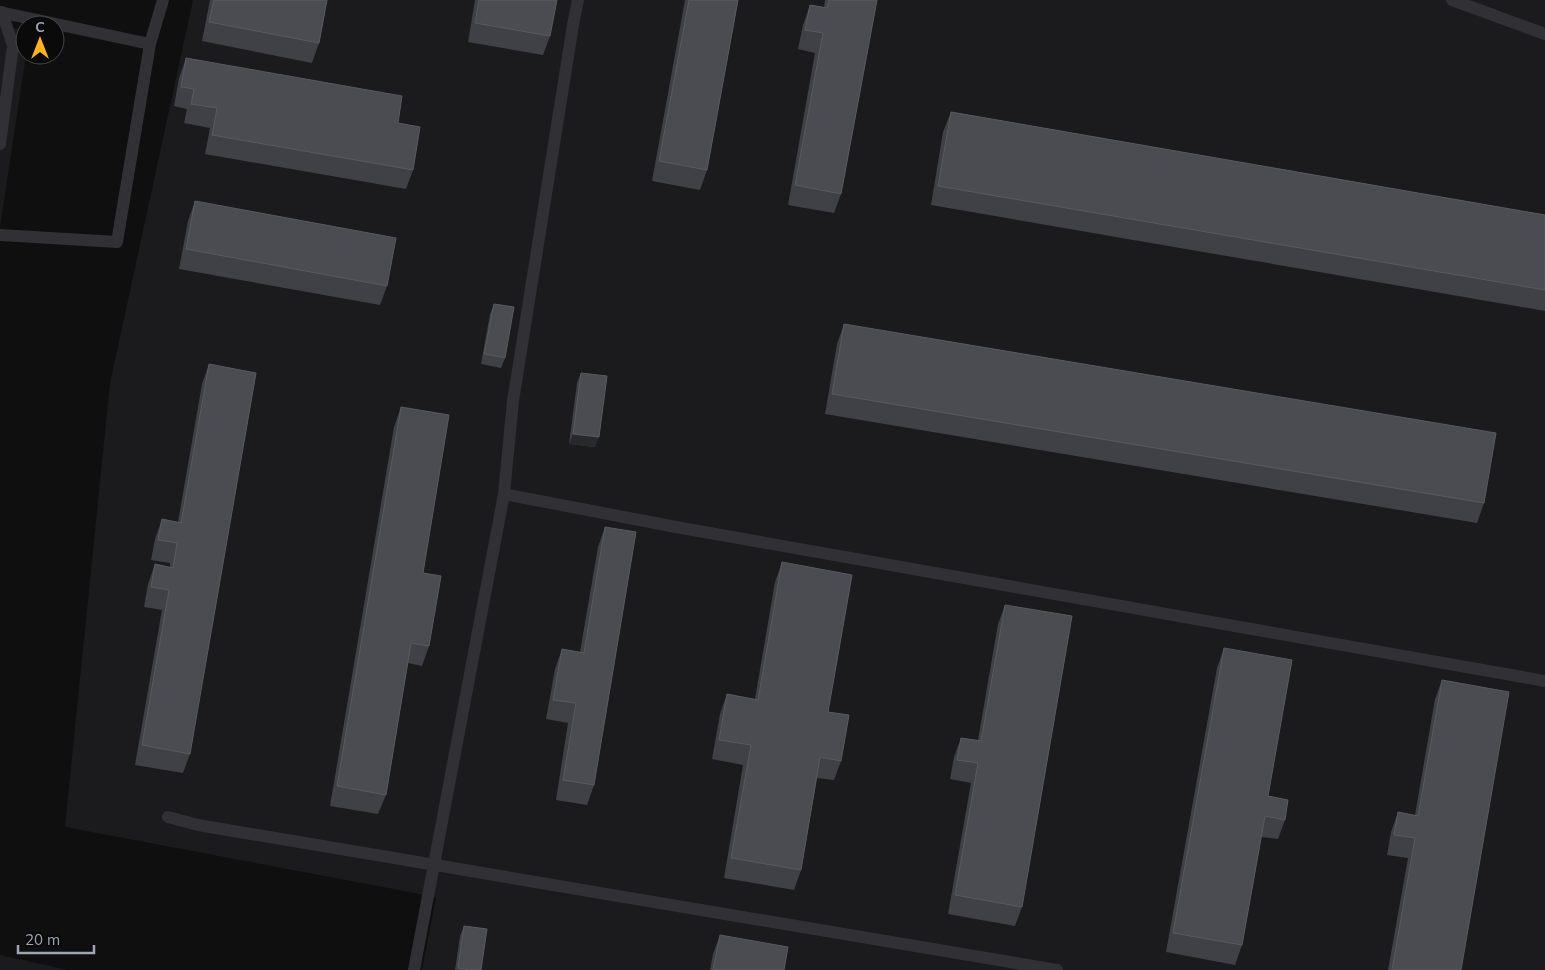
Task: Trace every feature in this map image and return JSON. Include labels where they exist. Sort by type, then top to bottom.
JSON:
[{"type":"lane","points":[[0,235],[117,242],[150,44],[163,0]]},
{"type":"lane","points":[[414,970],[504,494],[513,400],[572,25],[578,0]]},
{"type":"lane","points":[[1452,0],[1545,34]]},
{"type":"lane","points":[[1,12],[150,44]]},
{"type":"lane","points":[[0,144],[13,46],[1,12]]},
{"type":"lane","points":[[0,44],[13,46]]},
{"type":"lane","points":[[504,494],[676,527],[1545,681]]},
{"type":"lane","points":[[168,817],[198,825],[435,866],[1057,970]]},
{"type":"shaded area","points":[[193,0],[1545,0],[1545,970],[422,970],[436,897],[65,827],[110,383]]},
{"type":"shaded area","points":[[0,26],[15,28],[15,65],[24,65],[0,227]]},
{"type":"shaded area","points":[[0,955],[68,970],[0,970]]},
{"type":"building","points":[[214,0],[327,0],[319,43],[209,22]]},
{"type":"building","points":[[479,0],[557,0],[550,36],[475,23]]},
{"type":"building","points":[[689,0],[738,0],[707,170],[659,161]]},
{"type":"building","points":[[829,0],[877,0],[841,194],[795,185],[823,33],[805,30],[810,5],[827,8]]},
{"type":"building","points":[[186,58],[402,96],[398,123],[420,127],[413,170],[212,135],[217,108],[191,104],[194,89],[181,87]]},
{"type":"building","points":[[951,112],[1545,215],[1545,290],[938,186]]},
{"type":"building","points":[[195,201],[396,238],[387,286],[186,249]]},
{"type":"building","points":[[494,304],[514,307],[505,358],[484,354]]},
{"type":"building","points":[[844,324],[1496,433],[1484,503],[832,394]]},
{"type":"building","points":[[209,364],[256,373],[190,754],[142,745],[169,590],[151,587],[155,564],[173,568],[177,543],[158,540],[162,519],[181,523]]},
{"type":"building","points":[[581,373],[607,376],[599,437],[573,434]]},
{"type":"building","points":[[401,407],[449,415],[423,573],[441,576],[429,646],[411,643],[386,795],[337,786]]},
{"type":"building","points":[[605,527],[636,532],[594,785],[563,780],[576,703],[553,700],[562,649],[584,653]]},
{"type":"building","points":[[782,562],[852,575],[828,712],[849,715],[841,761],[820,757],[801,870],[731,858],[751,745],[719,740],[727,694],[758,700]]},
{"type":"building","points":[[1005,605],[1072,616],[1022,907],[955,895],[978,763],[957,760],[961,738],[981,741]]},
{"type":"building","points":[[1224,648],[1292,660],[1268,796],[1288,800],[1285,820],[1265,816],[1242,945],[1173,933]]},
{"type":"building","points":[[1442,680],[1509,692],[1461,970],[1392,970],[1415,838],[1394,835],[1398,812],[1418,816]]},
{"type":"building","points":[[464,926],[487,929],[481,970],[458,968]]},
{"type":"building","points":[[720,935],[788,947],[784,970],[713,970]]}]
